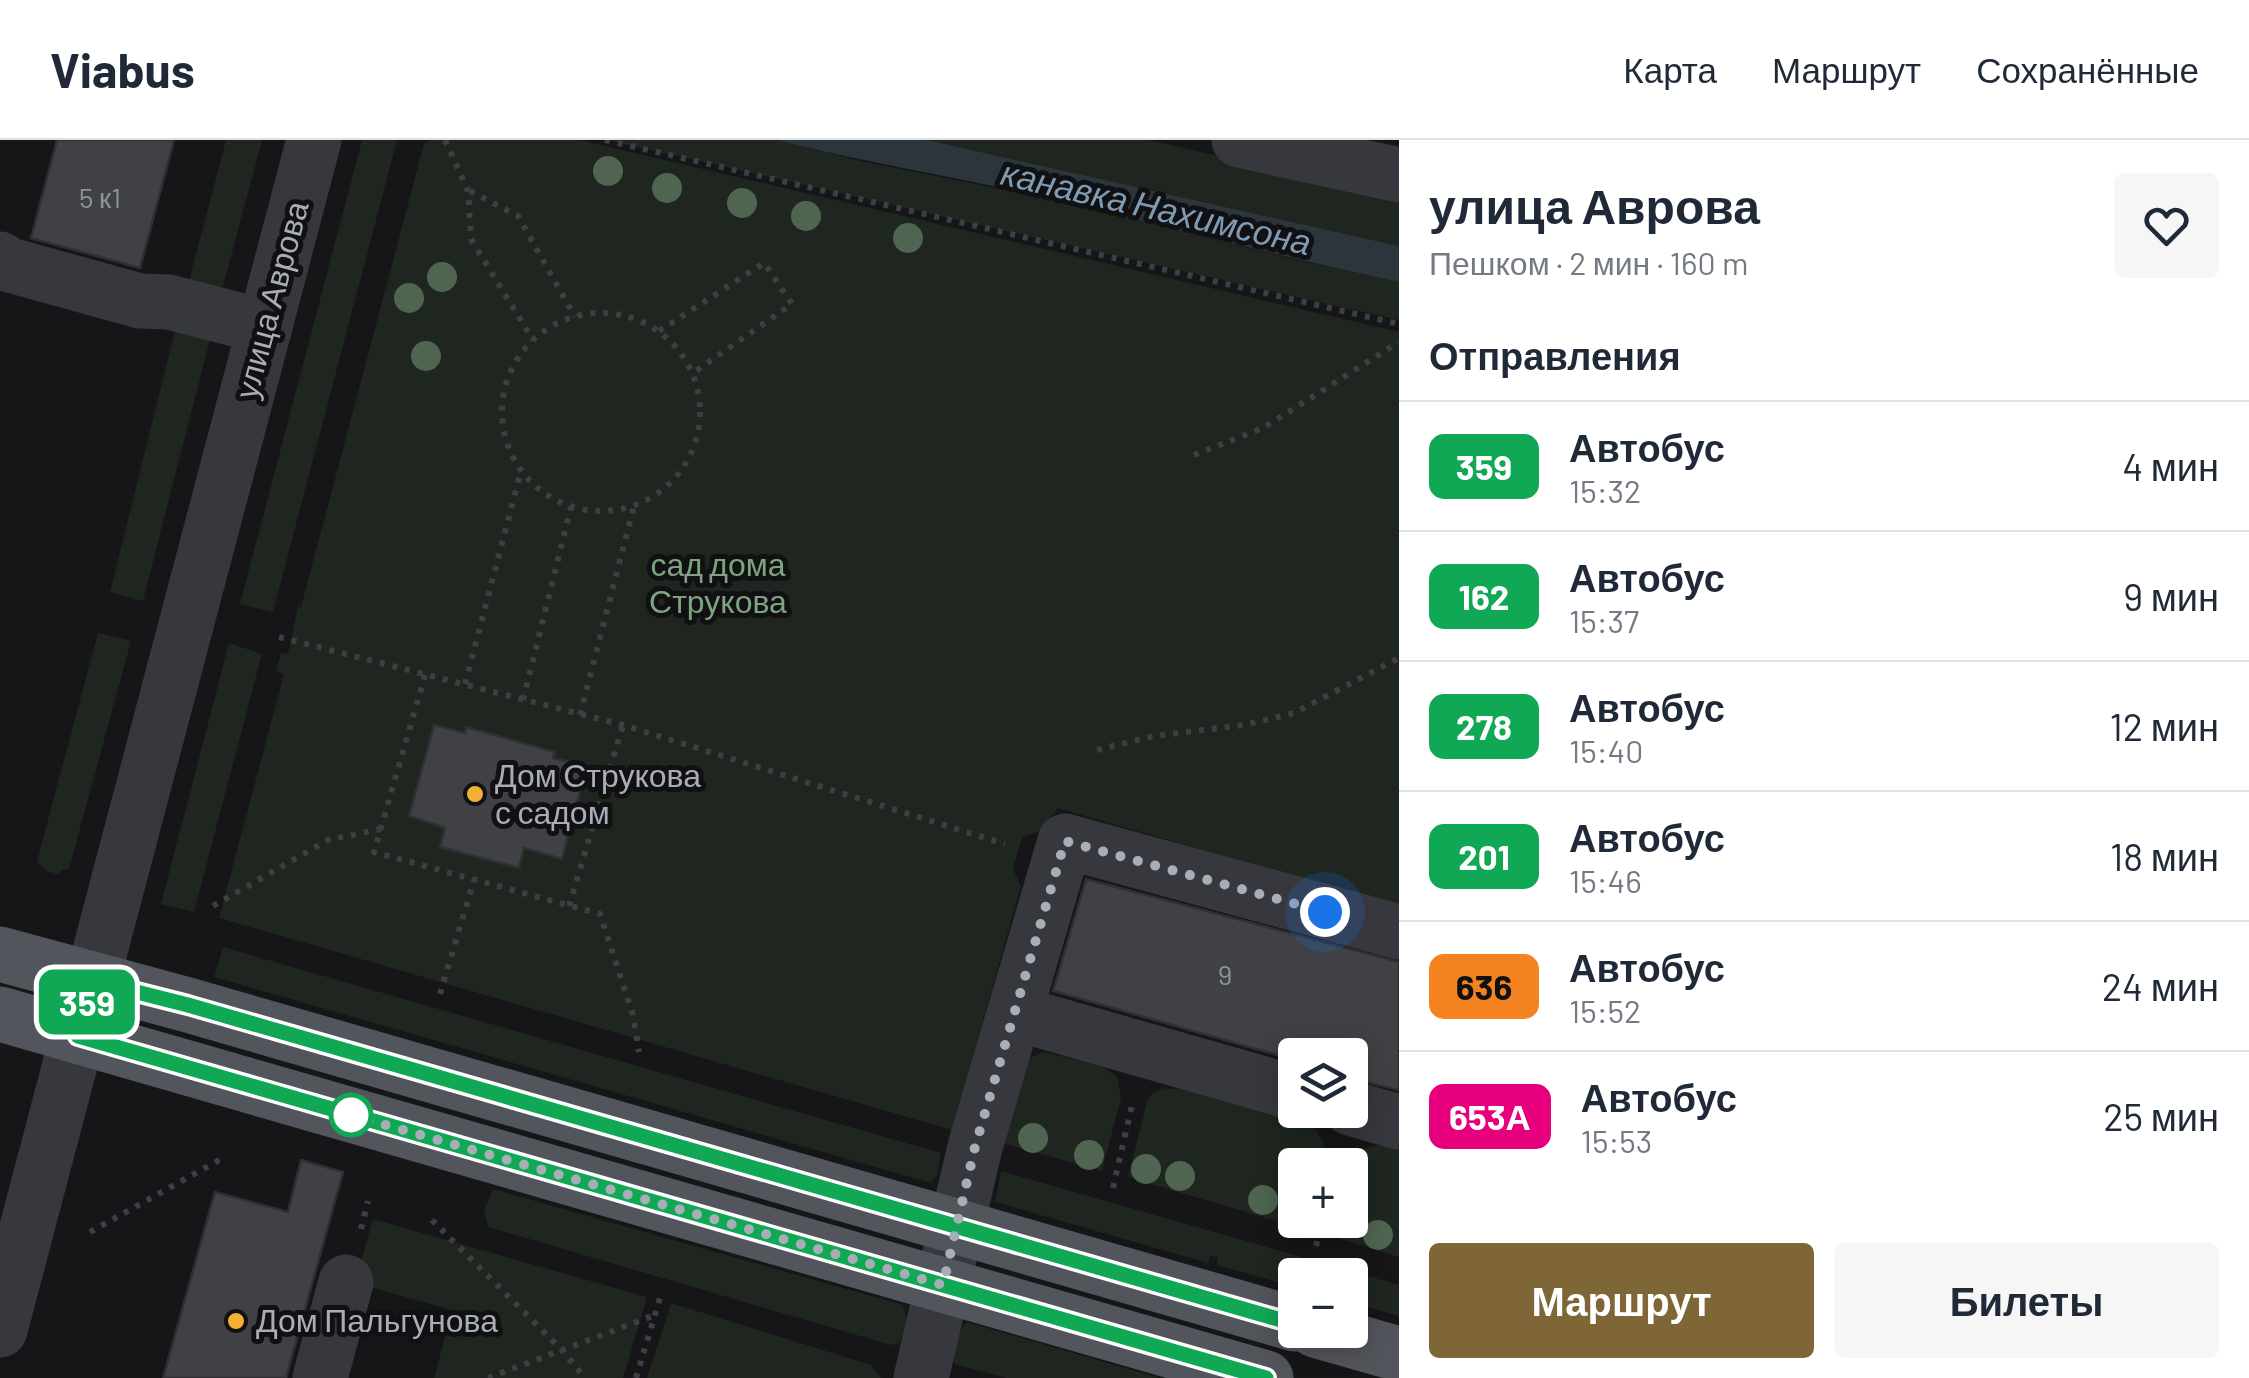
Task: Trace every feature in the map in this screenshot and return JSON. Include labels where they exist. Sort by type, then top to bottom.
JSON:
[{"type":"main road","points":[[0,954],[1278,1319]]},
{"type":"main road","points":[[0,1014],[1266,1378]]},
{"type":"main road","points":[[1368,1345],[1399,1354]]},
{"type":"street","name":"улица Аврова","points":[[0,1330],[314,140]]},
{"type":"street","points":[[1239,140],[1399,175]]},
{"type":"street","points":[[0,259],[6,264],[140,301],[169,302],[265,327]]},
{"type":"street","points":[[921,1378],[975,1147],[1065,841],[1399,932]]},
{"type":"street","points":[[1015,1013],[1278,1088]]},
{"type":"street","points":[[1368,1113],[1399,1122]]},
{"type":"street","points":[[320,1378],[346,1282]]},
{"type":"path","points":[[446,140],[468,191],[471,239],[533,340]]},
{"type":"path","points":[[605,140],[1399,324]]},
{"type":"path","points":[[468,191],[518,216],[575,316]]},
{"type":"path","points":[[659,331],[764,263],[792,304],[693,373]]},
{"type":"path","points":[[618,315],[659,331],[693,373],[700,404],[698,437],[684,466],[663,490],[634,506],[602,512],[571,507],[543,493],[521,471],[509,450],[503,427],[502,403],[517,358],[552,325],[575,316],[618,315]]},
{"type":"path","points":[[1194,455],[1263,428],[1399,342]]},
{"type":"path","points":[[464,684],[521,471]]},
{"type":"path","points":[[580,715],[634,506]]},
{"type":"path","points":[[522,700],[571,507]]},
{"type":"path","points":[[279,637],[623,726],[1019,848],[1065,841]]},
{"type":"path","points":[[1097,750],[1154,736],[1244,726],[1294,713],[1399,658]]},
{"type":"path","points":[[425,675],[374,852],[600,914],[633,1015],[640,1052]]},
{"type":"path","points":[[568,906],[623,726]]},
{"type":"path","points":[[213,906],[328,840],[381,830]]},
{"type":"path","points":[[440,994],[474,880]]},
{"type":"path","points":[[1113,1188],[1146,1050]]},
{"type":"path","points":[[90,1232],[221,1159]]},
{"type":"path","points":[[363,1220],[368,1201]]},
{"type":"path","points":[[432,1220],[585,1378]]},
{"type":"path","points":[[1316,1246],[1318,1238]]},
{"type":"path","points":[[636,1378],[662,1291]]},
{"type":"path","points":[[488,1378],[655,1314]]},
{"type":"green space","points":[[226,140],[262,140],[220,298],[188,285]]},
{"type":"green space","points":[[362,140],[397,140],[273,612],[240,604]]},
{"type":"green space","name":"сад дома Струкова","points":[[430,140],[579,140],[1399,332],[1399,907],[1058,808],[1039,832],[1022,837],[1013,869],[1021,886],[952,1130],[219,918],[284,674],[276,671],[281,653],[288,654],[424,144]]},
{"type":"green space","points":[[607,140],[776,140],[1071,203],[1399,282],[1399,320]]},
{"type":"green space","points":[[927,140],[1148,140],[1399,196],[1399,246]]},
{"type":"green space","points":[[176,327],[211,335],[143,601],[110,592]]},
{"type":"green space","points":[[98,633],[131,641],[69,869],[58,874],[46,871],[37,861]]},
{"type":"green space","points":[[229,643],[262,654],[194,912],[161,904]]},
{"type":"green space","points":[[223,947],[941,1153],[937,1175],[931,1183],[214,977]]},
{"type":"green space","points":[[1043,1052],[1102,1066],[1117,1077],[1121,1098],[1102,1171],[1002,1143],[1027,1059]]},
{"type":"green space","points":[[1164,1088],[1185,1090],[1278,1115],[1278,1128],[1316,1130],[1323,1148],[1278,1148],[1278,1222],[1128,1177],[1147,1101]]},
{"type":"green space","points":[[1379,1144],[1399,1148],[1399,1257],[1337,1238],[1368,1238],[1367,1148]]},
{"type":"green space","points":[[1001,1171],[1305,1258],[1278,1258],[1278,1282],[1217,1265],[1218,1257],[1210,1256],[1208,1263],[995,1202]]},
{"type":"green space","points":[[493,1189],[903,1305],[904,1334],[899,1343],[891,1345],[488,1227],[484,1211]]},
{"type":"green space","points":[[373,1219],[647,1297],[623,1378],[434,1378],[452,1310],[355,1283]]},
{"type":"green space","points":[[1368,1276],[1399,1285],[1399,1316],[1368,1307]]},
{"type":"green space","points":[[671,1303],[871,1365],[881,1378],[647,1378]]},
{"type":"green space","points":[[967,1322],[1159,1378],[1007,1378],[954,1364],[955,1342]]},
{"type":"water","name":"канавка Нахимсона","points":[[776,140],[927,140],[1399,246],[1399,282],[1037,195]]},
{"type":"building","points":[[57,140],[174,140],[140,268],[31,238]]},
{"type":"building","points":[[434,725],[465,733],[466,727],[555,752],[553,758],[587,766],[562,859],[524,848],[519,868],[440,847],[445,828],[409,816]]},
{"type":"building","points":[[1086,879],[1399,962],[1399,1090],[1368,1082],[1368,1038],[1278,1038],[1278,1055],[1053,991]]},
{"type":"building","points":[[301,1160],[343,1172],[286,1378],[163,1378],[215,1192],[288,1212]]},
{"type":"bus line","name":"359","points":[[1266,1378],[78,1036],[93,981],[1278,1319]]},
{"type":"place","name":"Дом Струкова с садом","points":[[475,794]]},
{"type":"place","name":"Дом Пальгунова","points":[[236,1321]]},
{"type":"route","points":[[351,1115],[943,1285],[975,1147],[1065,841],[1325,912]]}]
